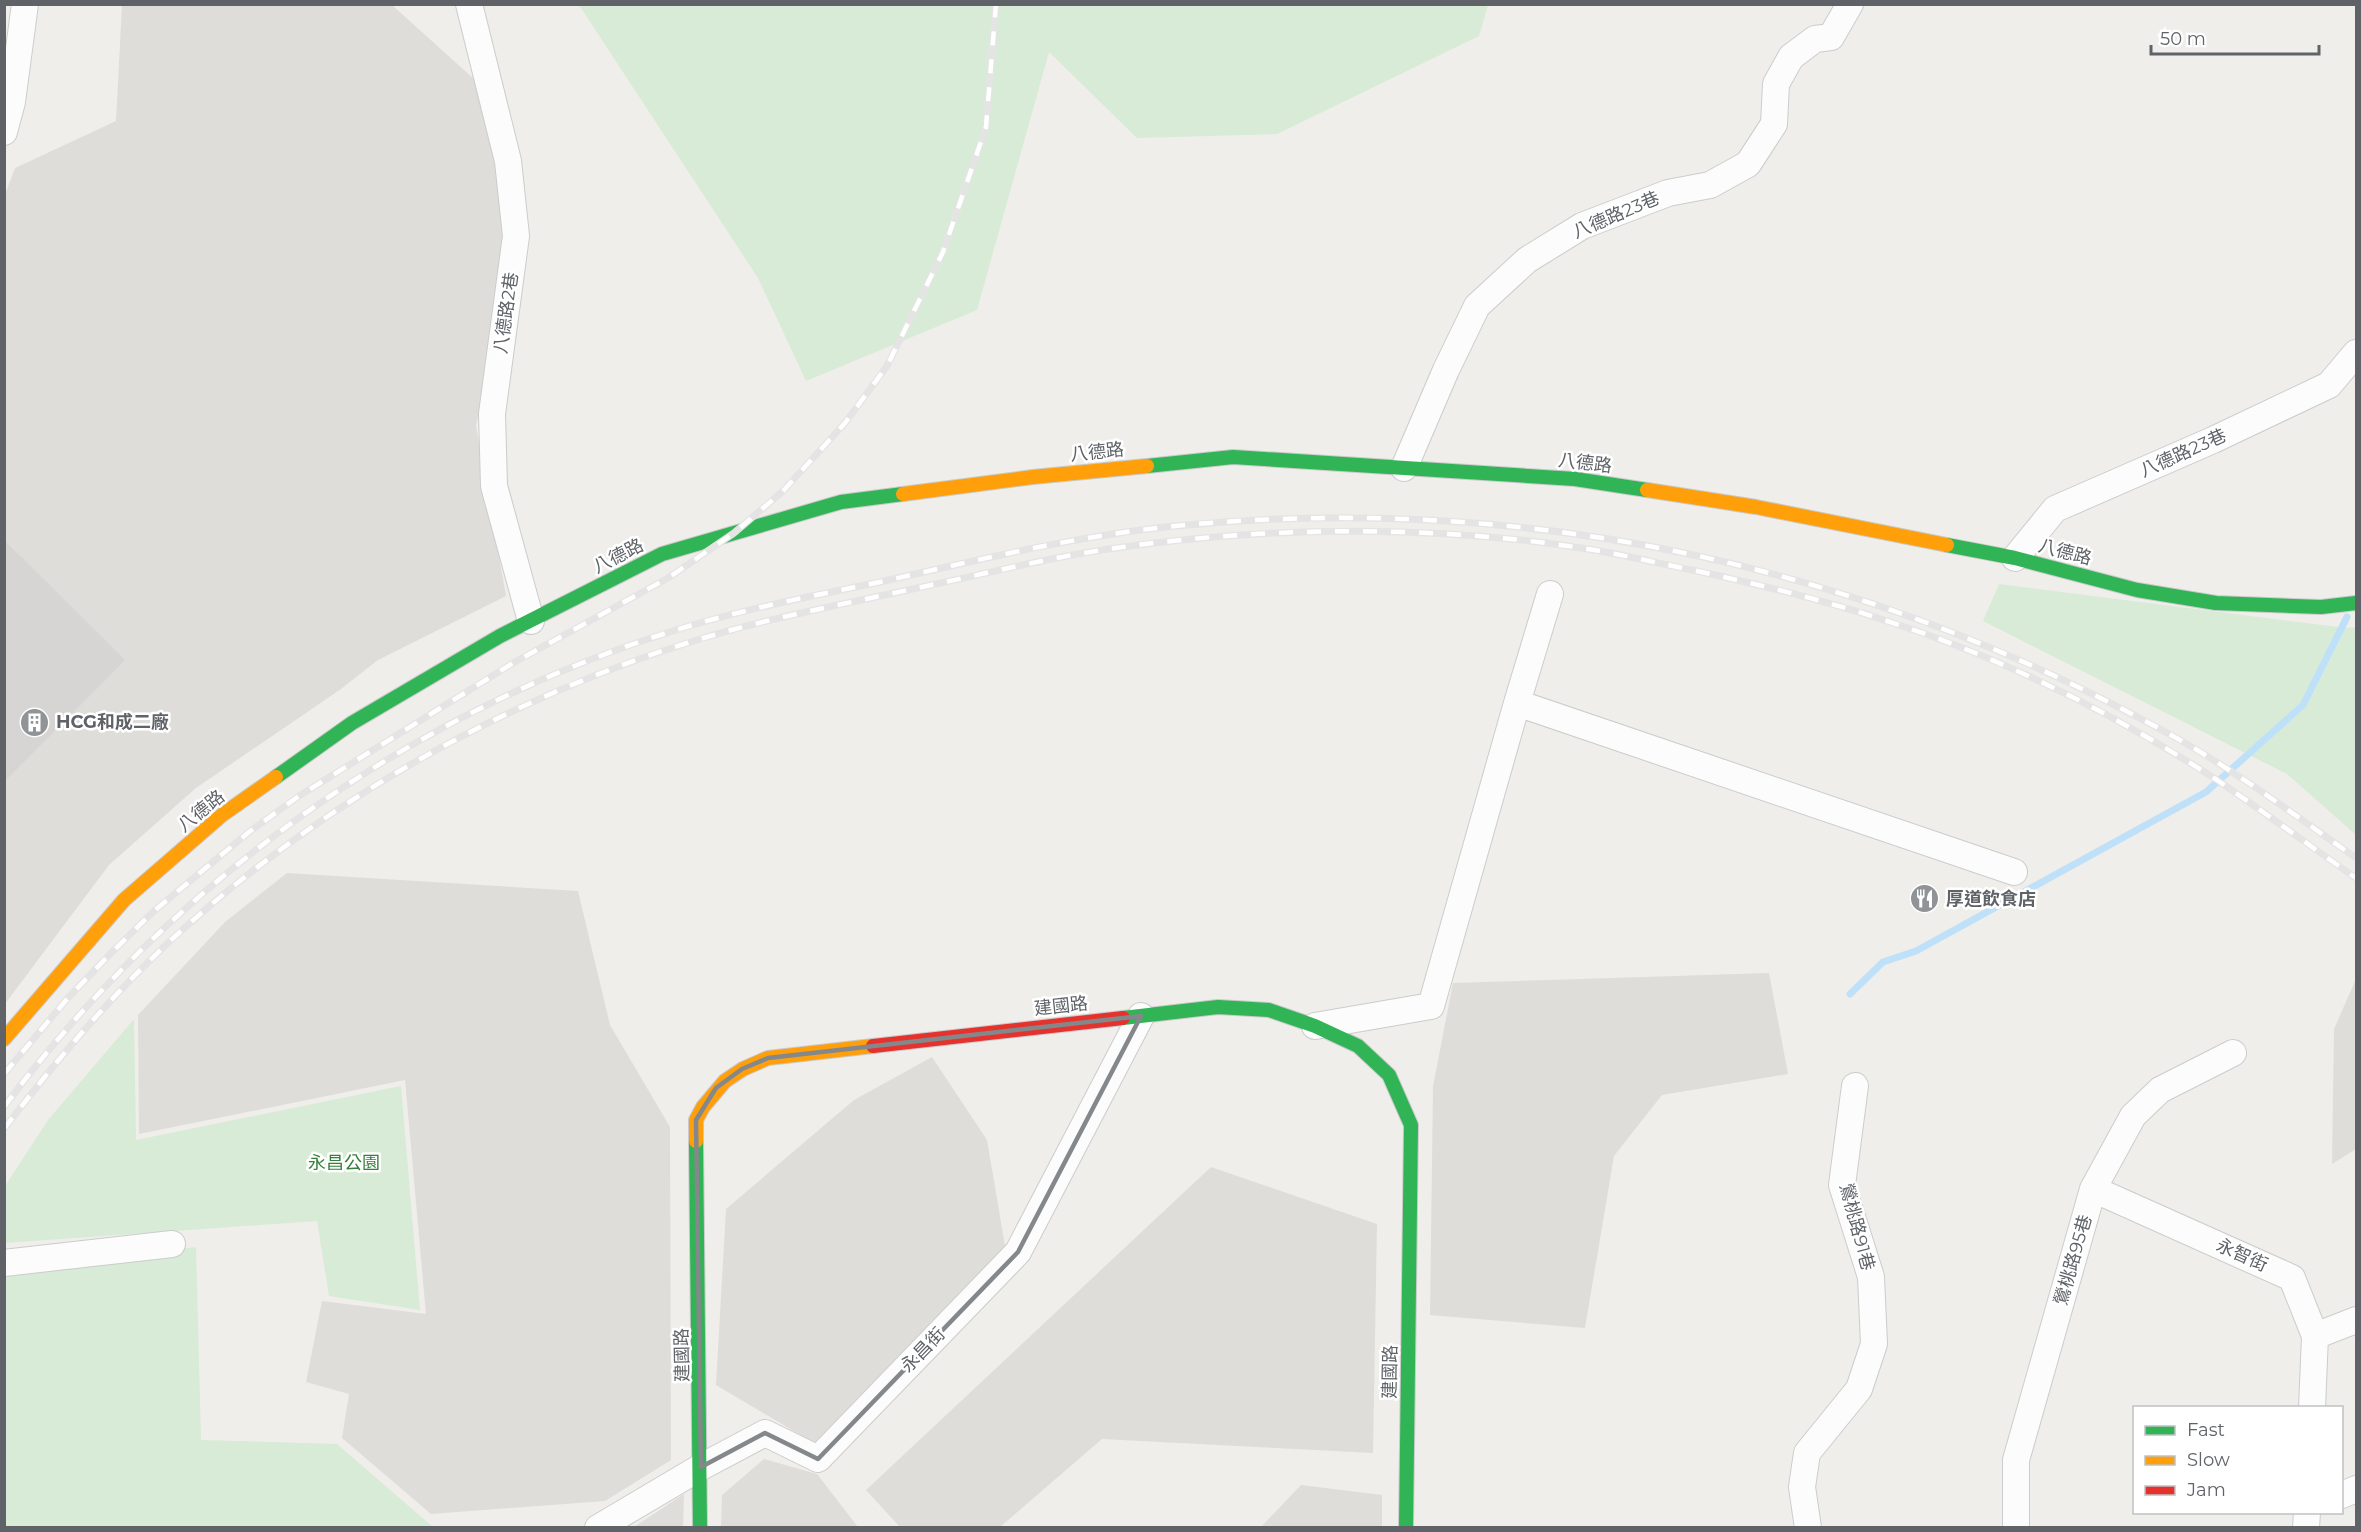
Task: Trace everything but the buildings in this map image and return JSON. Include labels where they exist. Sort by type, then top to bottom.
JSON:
[{"type":"main road","name":"八德路","points":[[4,1039],[124,900],[222,815],[352,723],[500,636],[662,554],[842,502],[1033,477],[1233,457],[1575,479],[1756,507],[2015,558],[2137,590],[2216,603],[2321,607],[2356,603]]},
{"type":"main road","name":"建國路","points":[[700,1527],[702,1467],[696,1120],[716,1088],[742,1068],[768,1058],[1218,1007],[1269,1010],[1315,1026],[1358,1046],[1389,1075],[1411,1125],[1406,1527]]},
{"type":"street","points":[[4,132],[12,102],[25,4]]},
{"type":"street","name":"八德路2巷","points":[[469,4],[508,161],[516,236],[492,414],[494,486],[531,621]]},
{"type":"street","name":"八德路23巷","points":[[1404,468],[1446,370],[1477,306],[1527,260],[1582,226],[1668,193],[1710,185],[1748,164],[1774,124],[1776,84],[1791,57],[1815,39],[1831,38],[1850,4]]},
{"type":"street","name":"八德路23巷","points":[[2015,558],[2055,509],[2213,440],[2329,385],[2356,353]]},
{"type":"street","points":[[1315,1026],[1431,1006],[1516,703],[1550,594]]},
{"type":"street","points":[[1516,703],[2014,872]]},
{"type":"street","name":"永昌街","points":[[598,1527],[765,1433],[819,1459],[1018,1252],[1141,1016]]},
{"type":"street","name":"鶯桃路95巷","points":[[2016,1527],[2016,1460],[2093,1189],[2133,1116],[2160,1090],[2233,1053]]},
{"type":"street","name":"鶯桃路91巷","points":[[1808,1527],[1802,1487],[1807,1453],[1859,1389],[1874,1344],[1871,1277],[1842,1185],[1855,1086]]},
{"type":"street","name":"永智街","points":[[2093,1189],[2292,1278],[2315,1336]]},
{"type":"street","points":[[4,1263],[172,1244]]},
{"type":"street","points":[[2312,1406],[2315,1336],[2356,1320]]},
{"type":"highlighted area","points":[[1141,1016],[1018,1252],[818,1459],[765,1433],[701,1467],[696,1120],[716,1088],[742,1069],[768,1058]]},
{"type":"shaded area","points":[[122,5],[392,5],[494,97],[510,263],[476,426],[506,596],[378,660],[341,689],[196,788],[109,865],[5,1004],[4,197],[15,168],[116,121]]},
{"type":"shaded area","points":[[287,873],[578,891],[610,1025],[670,1127],[671,1460],[605,1501],[431,1514],[342,1438],[349,1394],[306,1382],[322,1301],[426,1314],[405,1080],[139,1134],[138,1015],[225,922]]},
{"type":"shaded area","points":[[1769,973],[1788,1074],[1662,1095],[1614,1156],[1585,1328],[1430,1315],[1433,1086],[1453,983]]},
{"type":"shaded area","points":[[2356,979],[2356,1149],[2332,1164],[2334,1029]]},
{"type":"shaded area","points":[[932,1057],[987,1140],[1005,1246],[814,1443],[716,1385],[726,1209],[854,1100]]},
{"type":"shaded area","points":[[1211,1167],[1377,1224],[1373,1453],[1102,1439],[1000,1527],[900,1527],[866,1490]]},
{"type":"shaded area","points":[[764,1459],[817,1474],[858,1527],[721,1527],[722,1495]]},
{"type":"shaded area","points":[[1301,1485],[1382,1495],[1382,1527],[1261,1527]]},
{"type":"shaded area","points":[[684,1494],[683,1527],[634,1527]]},
{"type":"green space","points":[[579,5],[1488,5],[1479,36],[1277,134],[1137,138],[1049,52],[977,310],[806,381],[758,278]]},
{"type":"green space","points":[[1999,584],[2346,628],[2356,627],[2356,835],[2287,774],[1983,621]]},
{"type":"green space","name":"永昌公園","points":[[134,1019],[136,1140],[401,1086],[420,1310],[329,1296],[317,1221],[5,1243],[5,1186],[48,1120]]},
{"type":"green space","points":[[196,1247],[201,1440],[337,1444],[433,1527],[5,1527],[4,1269]]},
{"type":"waterway","points":[[1850,994],[1883,962],[1916,951],[2206,792],[2303,705],[2347,617]]},
{"type":"railway","points":[[4,1074],[67,999],[110,954],[154,911],[249,832],[299,796],[513,663],[668,578],[734,533],[783,491],[845,423],[887,366],[943,252],[986,127],[996,4]]},
{"type":"railway","points":[[4,1107],[70,1026],[142,950],[220,879],[302,815],[390,758],[482,708],[577,665],[676,630],[727,616],[1027,550],[1100,536],[1175,526],[1306,518],[1435,520],[1563,532],[1689,554],[1813,585],[1935,626],[2054,676],[2195,749],[2265,794],[2356,858]]},
{"type":"railway","points":[[4,1129],[42,1080],[103,1009],[169,942],[226,893],[285,846],[347,803],[478,728],[616,667],[744,627],[1045,560],[1180,540],[1239,535],[1358,531],[1478,536],[1594,550],[1769,587],[1840,606],[1973,652],[2098,710],[2217,780],[2356,878]]},
{"type":"traffic: fast","points":[[1147,466],[1233,457],[1575,479],[1647,490]]},
{"type":"traffic: fast","points":[[276,777],[352,723],[500,636],[662,554],[841,502],[903,494]]},
{"type":"traffic: fast","points":[[1947,545],[2015,558],[2137,590],[2216,603],[2321,607],[2356,603]]},
{"type":"traffic: fast","points":[[1123,1018],[1218,1007],[1269,1010],[1315,1026],[1358,1046],[1389,1075],[1411,1125],[1406,1528]]},
{"type":"traffic: fast","points":[[696,1141],[700,1528]]},
{"type":"traffic: slow","points":[[903,494],[1033,477],[1147,466]]},
{"type":"traffic: slow","points":[[1647,490],[1756,507],[1947,545]]},
{"type":"traffic: slow","points":[[4,1039],[124,900],[222,815],[276,777]]},
{"type":"traffic: slow","points":[[696,1141],[696,1120],[703,1107],[725,1081],[743,1069],[768,1058],[873,1046]]},
{"type":"traffic: jam","points":[[873,1046],[1123,1018]]},
{"type":"place","name":"HCG和成二廠","points":[[35,722]]},
{"type":"place","name":"厚道飲食店","points":[[1925,899]]}]
